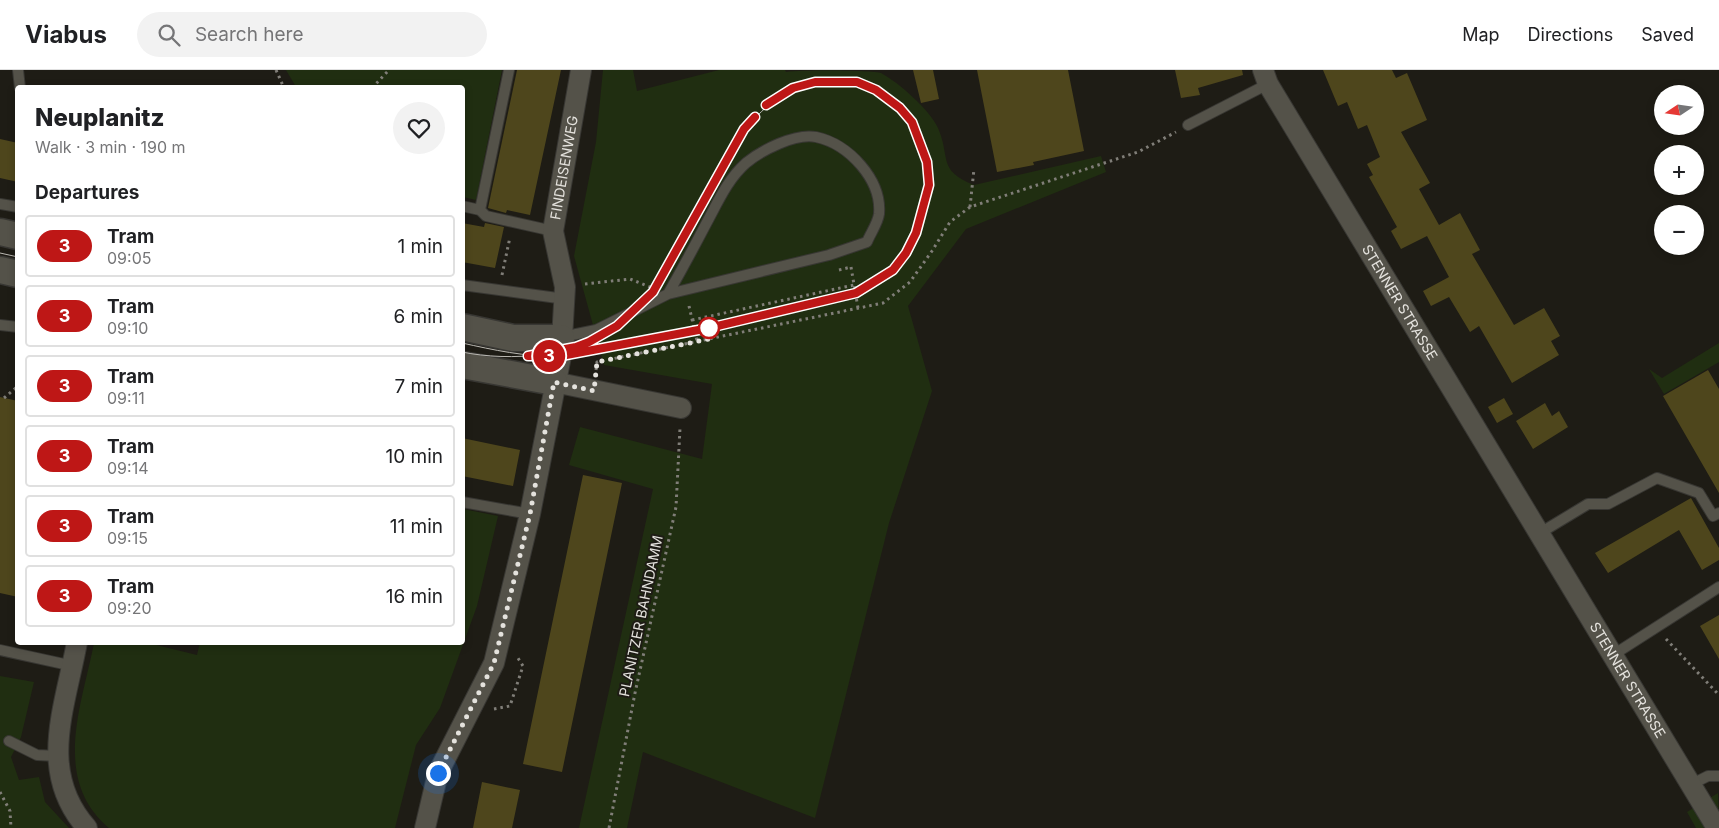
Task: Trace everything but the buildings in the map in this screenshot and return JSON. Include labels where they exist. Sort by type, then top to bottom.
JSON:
[{"type":"street","name":"FINDEISENWEG","points":[[425,828],[438,773],[494,663],[530,514],[554,382],[561,356],[565,293],[553,231],[581,70]]},
{"type":"street","name":"STENNER STRASSE","points":[[1266,77],[1717,828]]},
{"type":"street","points":[[0,232],[15,235]]},
{"type":"street","points":[[0,270],[15,273]]},
{"type":"street","points":[[465,328],[512,338],[561,338]]},
{"type":"street","points":[[465,366],[681,408]]},
{"type":"street","points":[[76,645],[56,756],[59,772],[70,802],[78,817],[87,828]]},
{"type":"lane","points":[[18,70],[20,85]]},
{"type":"lane","points":[[480,210],[509,70]]},
{"type":"lane","points":[[1188,125],[1266,77]]},
{"type":"lane","points":[[561,338],[596,330],[668,294],[848,250],[867,242],[879,214],[875,185],[858,160],[838,147],[816,137],[792,140],[771,146],[746,164],[729,182],[668,294]]},
{"type":"lane","points":[[0,204],[15,206]]},
{"type":"lane","points":[[465,207],[480,210],[486,216],[553,231]]},
{"type":"lane","points":[[465,286],[498,292],[565,293]]},
{"type":"lane","points":[[0,324],[15,326]]},
{"type":"lane","points":[[1540,533],[1588,504],[1608,504],[1657,478],[1699,493],[1713,516],[1719,513]]},
{"type":"lane","points":[[465,503],[530,514]]},
{"type":"lane","points":[[1613,655],[1719,587]]},
{"type":"lane","points":[[0,650],[73,666]]},
{"type":"lane","points":[[9,741],[37,755],[56,756]]},
{"type":"lane","points":[[1690,785],[1708,776],[1719,776]]},
{"type":"path","points":[[276,70],[283,85]]},
{"type":"path","points":[[375,85],[389,70]]},
{"type":"path","points":[[594,391],[597,362],[883,302],[910,282],[950,222],[970,208],[1138,152],[1188,125]]},
{"type":"path","points":[[970,208],[974,169]]},
{"type":"path","points":[[498,292],[513,222]]},
{"type":"path","points":[[848,250],[858,308]]},
{"type":"path","points":[[565,293],[630,279]]},
{"type":"path","points":[[692,320],[854,285]]},
{"type":"path","points":[[689,306],[697,342]]},
{"type":"path","points":[[4,398],[15,389]]},
{"type":"path","name":"PLANITZER BAHNDAMM","points":[[609,828],[635,693],[676,507],[681,408]]},
{"type":"path","points":[[1655,627],[1719,695]]},
{"type":"path","points":[[489,710],[510,706],[523,666],[513,651]]},
{"type":"path","points":[[0,792],[10,811],[11,828]]},
{"type":"green space","points":[[286,70],[502,70],[476,200],[465,197],[465,85],[295,85]]},
{"type":"green space","points":[[603,70],[633,70],[637,91],[719,70],[881,73],[904,90],[928,113],[942,138],[950,168],[962,179],[974,185],[1101,156],[1106,172],[966,229],[908,306],[932,391],[889,523],[815,818],[643,752],[627,828],[579,828],[653,489],[569,465],[580,427],[702,459],[712,384],[604,365],[574,256],[596,142]]},
{"type":"green space","points":[[1719,343],[1719,362],[1664,394],[1649,369],[1662,378]]},
{"type":"green space","points":[[465,509],[498,516],[477,606],[465,639]]},
{"type":"green space","points":[[94,645],[156,645],[197,655],[199,645],[463,645],[440,708],[416,745],[395,828],[109,828],[91,809],[80,787],[76,764],[75,740],[78,716]]},
{"type":"green space","points":[[0,676],[34,682],[21,737],[11,757],[19,780],[39,777],[45,802],[69,828],[0,828]]},
{"type":"green space","points":[[1718,793],[1719,828],[1696,828],[1687,812]]},
{"type":"tram line","points":[[831,81],[860,84],[878,92],[894,103],[915,129],[924,151],[927,175],[926,199],[921,223],[911,245],[897,264],[879,279],[858,292],[821,303],[582,354],[558,356],[533,355],[564,350],[584,344],[602,336],[637,309],[653,291],[672,263],[724,162],[744,132],[768,106],[796,88],[831,81]]},
{"type":"tram line","name":"3","points":[[755,117],[744,129],[653,292],[617,326],[589,342],[576,347],[528,356],[561,356],[709,328],[856,293],[893,270],[906,253],[916,233],[924,210],[929,185],[927,162],[920,139],[912,122],[900,108],[876,90],[857,82],[815,82],[793,88],[766,105]]},
{"type":"tram line","points":[[0,253],[15,256]]},
{"type":"tram line","points":[[465,344],[533,355]]},
{"type":"tram line","points":[[465,352],[501,356],[533,355]]},
{"type":"route","points":[[438,773],[494,663],[530,514],[554,382],[594,391],[597,362],[714,338],[709,328]]}]
